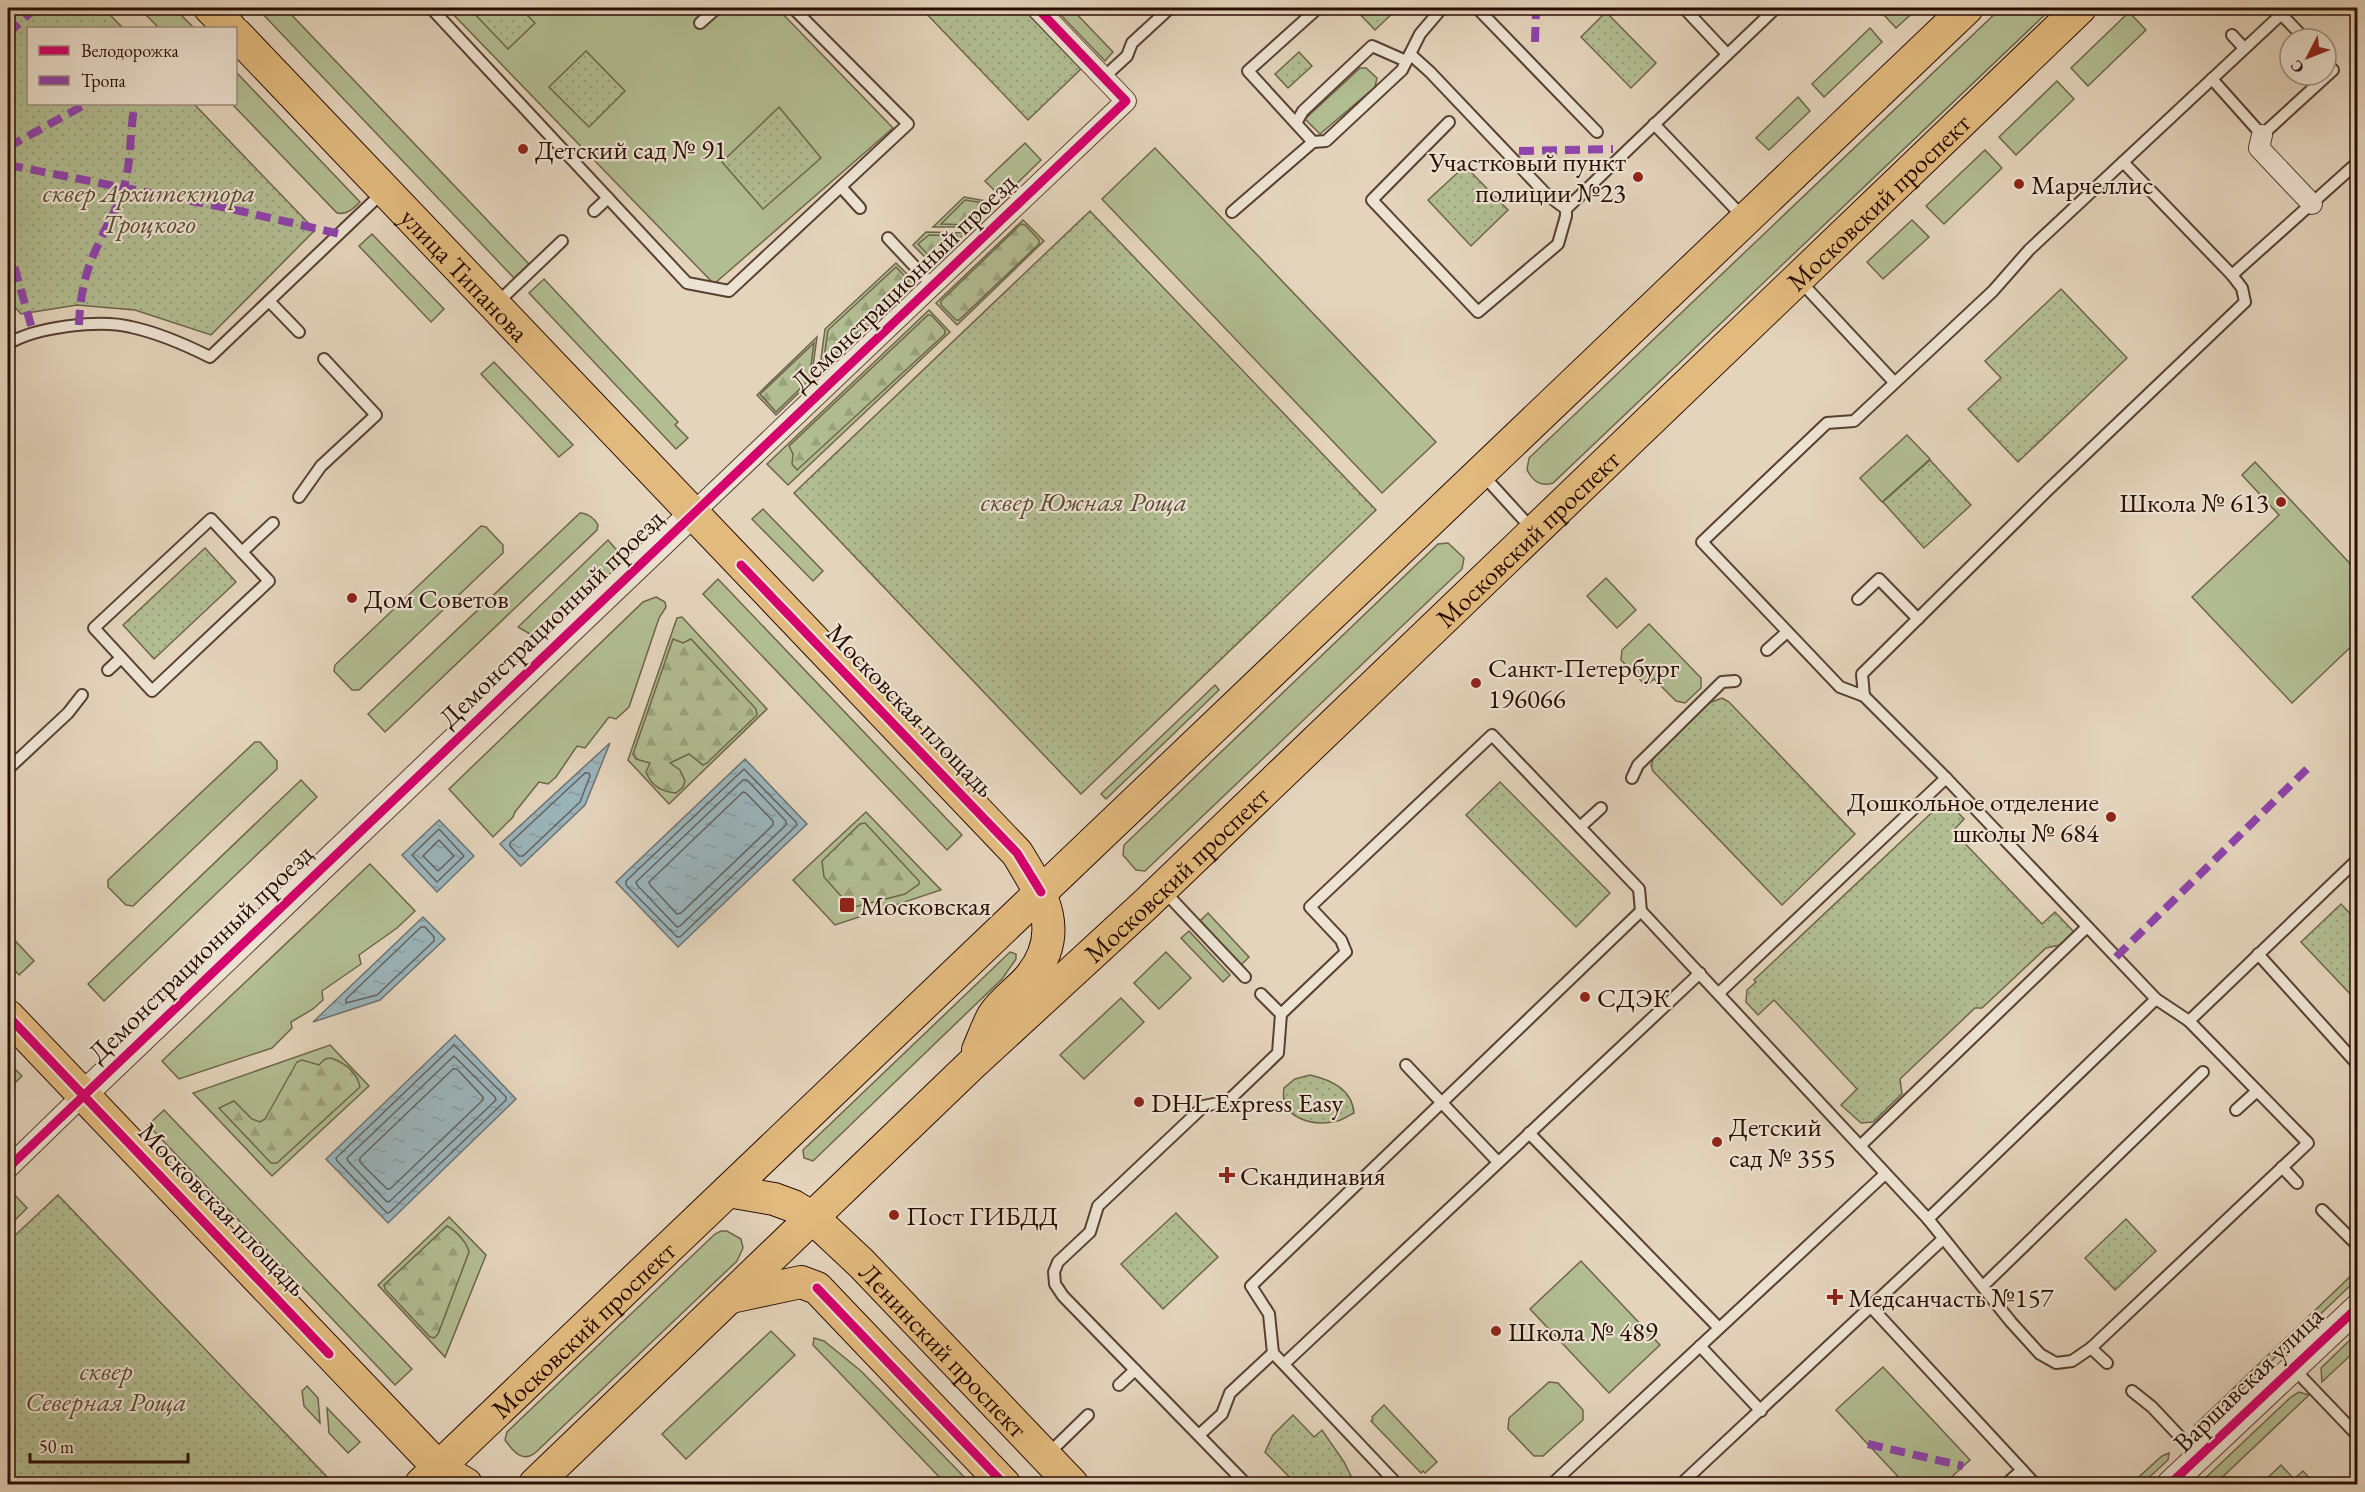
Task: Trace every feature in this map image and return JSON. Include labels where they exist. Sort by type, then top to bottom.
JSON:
[{"type":"main road","points":[[210,8],[229,27]]},
{"type":"main road","name":"Московский проспект","points":[[430,1476],[1967,8]]},
{"type":"main road","name":"Московский проспект","points":[[535,1485],[971,1065],[1162,889],[2080,8]]},
{"type":"main road","name":"улица Типанова","points":[[237,35],[692,514]]},
{"type":"main road","name":"Московская площадь","points":[[692,514],[1017,853],[1041,892]]},
{"type":"main road","name":"Московский проспект","points":[[971,1065],[993,1015],[1031,976],[1041,960],[1049,938],[1049,928],[1041,892]]},
{"type":"main road","points":[[8,1016],[83,1095]]},
{"type":"main road","name":"Московская площадь","points":[[83,1095],[430,1476]]},
{"type":"main road","points":[[728,1191],[774,1199],[793,1206],[813,1218]]},
{"type":"main road","name":"Ленинский проспект","points":[[813,1218],[870,1271],[1072,1485]]},
{"type":"main road","name":"Ленинский проспект","points":[[730,1298],[801,1282],[817,1288],[1004,1485]]},
{"type":"main road","points":[[430,1476],[466,1485]]},
{"type":"street","points":[[1037,8],[1104,77]]},
{"type":"street","name":"Демонстрационный проезд","points":[[8,1168],[1126,100],[1104,77]]},
{"type":"street","points":[[2262,135],[2259,148],[2312,204]]},
{"type":"street","name":"Варшавская улица","points":[[2170,1485],[2357,1308]]},
{"type":"lane","points":[[431,8],[687,284],[729,291],[908,124],[793,8]]},
{"type":"lane","points":[[700,23],[717,8]]},
{"type":"lane","points":[[1104,77],[1127,56],[1132,43],[1170,8]]},
{"type":"lane","points":[[1313,142],[1248,71],[1318,8]]},
{"type":"lane","points":[[1232,212],[1313,142],[1326,141],[1401,70],[1420,34],[1442,8]]},
{"type":"lane","points":[[1477,8],[1598,132]]},
{"type":"lane","points":[[1684,8],[1727,54]]},
{"type":"lane","points":[[1449,122],[1372,200],[1478,312],[1558,244],[1566,209],[1776,8]]},
{"type":"lane","points":[[1246,1485],[1063,1296],[1055,1284],[1054,1272],[1058,1262],[1090,1232],[1098,1206],[1204,1106],[1228,1101],[1278,1053],[1281,1014],[1347,952],[1341,940],[1310,907],[1492,735],[1639,889],[1641,911],[1928,1218],[2040,1354],[2056,1363],[2072,1361],[2093,1346],[2308,1143],[2189,1021],[2156,999],[1946,777],[1864,696],[1840,687],[1702,542],[1827,423],[1854,422],[1894,381],[1986,297],[2030,250],[2284,10],[2296,27]]},
{"type":"lane","points":[[2232,35],[2244,48]]},
{"type":"lane","points":[[1296,123],[1303,111],[1372,45],[1408,58],[1430,72],[1545,194],[1566,209]]},
{"type":"lane","points":[[2212,79],[2262,135],[2314,87]]},
{"type":"lane","points":[[1654,124],[1745,220]]},
{"type":"lane","points":[[1864,696],[1862,674],[2245,302],[2242,288],[2232,275],[2123,162]]},
{"type":"lane","points":[[2232,275],[2358,162]]},
{"type":"lane","points":[[841,187],[860,208]]},
{"type":"lane","points":[[8,344],[33,332],[79,325],[128,326],[179,341],[210,357],[384,191]]},
{"type":"lane","points":[[594,212],[608,198]]},
{"type":"lane","points":[[888,238],[932,285]]},
{"type":"lane","points":[[494,306],[562,241]]},
{"type":"lane","points":[[1797,279],[1894,381]]},
{"type":"lane","points":[[269,301],[299,332]]},
{"type":"lane","points":[[299,497],[321,466],[376,415],[324,359]]},
{"type":"lane","points":[[1481,473],[1534,531]]},
{"type":"lane","points":[[211,519],[242,552],[269,581],[152,691],[94,628],[211,519]]},
{"type":"lane","points":[[242,552],[273,523]]},
{"type":"lane","points":[[1858,599],[1880,579],[1918,619]]},
{"type":"lane","points":[[1767,650],[1787,632]]},
{"type":"lane","points":[[108,670],[121,658]]},
{"type":"lane","points":[[1632,778],[1638,765],[1722,682],[1735,681]]},
{"type":"lane","points":[[8,769],[68,713],[82,695]]},
{"type":"lane","points":[[1719,993],[1946,777]]},
{"type":"lane","points":[[1580,827],[1600,808]]},
{"type":"lane","points":[[2189,1021],[2358,859]]},
{"type":"lane","points":[[1162,889],[1245,977]]},
{"type":"lane","points":[[1397,1485],[1273,1353],[1269,1314],[1251,1286],[1641,911]]},
{"type":"lane","points":[[1860,1146],[2087,927]]},
{"type":"lane","points":[[2258,954],[2358,1065]]},
{"type":"lane","points":[[1284,1364],[1700,974]]},
{"type":"lane","points":[[1261,994],[1281,1014]]},
{"type":"lane","points":[[1928,1218],[2156,999]]},
{"type":"lane","points":[[1406,1065],[1498,1162]]},
{"type":"lane","points":[[1983,1287],[2203,1072]]},
{"type":"lane","points":[[2236,1110],[2257,1091]]},
{"type":"lane","points":[[1529,1133],[1719,1328]]},
{"type":"lane","points":[[2282,1167],[2297,1183]]},
{"type":"lane","points":[[1552,1485],[1885,1174]]},
{"type":"lane","points":[[2322,1210],[2358,1246]]},
{"type":"lane","points":[[1681,1485],[1943,1239]]},
{"type":"lane","points":[[1872,1308],[2035,1485]]},
{"type":"lane","points":[[1700,1346],[1761,1411]]},
{"type":"lane","points":[[2093,1346],[2108,1362]]},
{"type":"lane","points":[[1199,1435],[1221,1414],[1230,1393],[1273,1353]]},
{"type":"lane","points":[[2293,1368],[2358,1436]]},
{"type":"lane","points":[[1119,1385],[1135,1370]]},
{"type":"lane","points":[[2134,1389],[2199,1457]]},
{"type":"lane","points":[[1045,1456],[1088,1415]]},
{"type":"lane","points":[[2006,1485],[2022,1470]]},
{"type":"green space","name":"сквер Архитектора Троцкого","points":[[8,8],[103,8],[122,27],[27,27],[27,105],[195,105],[315,230],[211,335],[135,310],[77,305],[21,314],[8,299]]},
{"type":"green space","points":[[139,8],[174,8],[193,27],[158,27]]},
{"type":"green space","points":[[257,8],[285,8],[529,264],[514,278]]},
{"type":"green space","points":[[447,8],[777,8],[893,128],[714,284]]},
{"type":"green space","points":[[469,8],[520,8],[535,23],[508,49]]},
{"type":"green space","points":[[921,8],[1022,8],[1081,69],[1028,120]]},
{"type":"green space","points":[[1054,8],[1071,8],[1113,52],[1105,61]]},
{"type":"green space","points":[[1354,8],[1398,8],[1375,30]]},
{"type":"green space","points":[[1891,8],[1918,8],[1896,28],[1884,15]]},
{"type":"green space","points":[[2001,8],[2052,8],[1553,483],[1541,484],[1534,480],[1527,470],[1529,458]]},
{"type":"green space","points":[[1606,12],[1656,63],[1631,88],[1581,37]]},
{"type":"green space","points":[[2129,12],[2146,30],[2088,86],[2071,68]]},
{"type":"green space","points":[[1870,28],[1882,42],[1824,97],[1812,84]]},
{"type":"green space","points":[[586,51],[625,91],[589,127],[549,87]]},
{"type":"green space","points":[[1299,52],[1312,66],[1288,88],[1275,74]]},
{"type":"green space","points":[[1360,68],[1366,68],[1377,78],[1375,87],[1320,134],[1305,119]]},
{"type":"green space","points":[[237,73],[360,202],[347,212],[337,213],[233,105],[237,105]]},
{"type":"green space","points":[[2057,81],[2074,99],[2016,155],[1999,137]]},
{"type":"green space","points":[[1798,97],[1810,111],[1769,150],[1756,138]]},
{"type":"green space","points":[[779,107],[821,158],[763,209],[722,162]]},
{"type":"green space","points":[[1025,143],[1041,160],[1002,198],[985,181]]},
{"type":"green space","points":[[1155,148],[1436,442],[1382,493],[1102,199]]},
{"type":"green space","points":[[1985,150],[2002,168],[1944,224],[1926,206]]},
{"type":"green space","points":[[1465,166],[1508,210],[1471,246],[1428,200]]},
{"type":"green space","points":[[964,197],[997,203],[971,227],[933,227]]},
{"type":"green space","points":[[965,200],[991,204],[969,225],[941,224]]},
{"type":"green space","name":"сквер Южная Роща","points":[[1090,211],[1376,510],[1081,794],[794,493]]},
{"type":"green space","points":[[1023,220],[1044,241],[957,325],[936,303]]},
{"type":"green space","points":[[1912,220],[1929,237],[1883,279],[1867,262]]},
{"type":"green space","points":[[1021,224],[1025,225],[1039,240],[1039,244],[959,320],[956,320],[941,305],[941,301]]},
{"type":"green space","points":[[926,232],[965,233],[932,264],[913,245]]},
{"type":"green space","points":[[372,234],[444,309],[431,322],[359,246]]},
{"type":"green space","points":[[929,235],[957,236],[932,259],[918,244]]},
{"type":"green space","points":[[896,263],[914,281],[819,374],[825,329]]},
{"type":"green space","points":[[896,267],[909,281],[823,366],[828,330]]},
{"type":"green space","points":[[544,279],[678,422],[675,425],[688,438],[676,449],[529,293]]},
{"type":"green space","points":[[2061,289],[2127,358],[2018,462],[1968,409],[2001,378],[1985,361]]},
{"type":"green space","points":[[929,310],[950,332],[788,485],[767,464]]},
{"type":"green space","points":[[928,315],[931,315],[945,330],[945,334],[797,470],[792,464],[793,454],[789,446]]},
{"type":"green space","points":[[817,337],[811,381],[776,415],[757,395]]},
{"type":"green space","points":[[814,343],[809,380],[776,412],[760,394]]},
{"type":"green space","points":[[494,362],[573,445],[559,457],[481,374]]},
{"type":"green space","points":[[1907,435],[1930,459],[1882,502],[1860,478]]},
{"type":"green space","points":[[1930,460],[1971,505],[1924,548],[1883,502]]},
{"type":"green space","points":[[2255,462],[2357,571],[2357,641],[2292,703],[2192,597],[2279,515],[2242,475]]},
{"type":"green space","points":[[763,509],[823,571],[813,581],[752,519]]},
{"type":"green space","points":[[580,513],[593,519],[598,525],[597,530],[385,732],[368,714]]},
{"type":"green space","points":[[481,526],[486,527],[503,545],[503,553],[359,690],[352,690],[334,671],[335,665]]},
{"type":"green space","points":[[608,540],[626,561],[542,641],[518,627]]},
{"type":"green space","points":[[1448,543],[1464,558],[1462,569],[1145,871],[1136,870],[1123,855],[1124,845],[1438,544]]},
{"type":"green space","points":[[205,548],[236,582],[154,659],[123,625]]},
{"type":"green space","points":[[1606,578],[1636,610],[1617,628],[1587,596]]},
{"type":"green space","points":[[718,579],[962,835],[947,850],[703,594]]},
{"type":"green space","points":[[656,597],[665,602],[666,607],[659,618],[629,707],[616,719],[609,717],[585,748],[577,746],[556,777],[548,784],[539,782],[513,817],[493,837],[449,789],[643,602]]},
{"type":"green space","points":[[682,617],[767,709],[669,804],[628,760],[677,618]]},
{"type":"green space","points":[[1649,624],[1701,678],[1701,688],[1685,703],[1676,701],[1654,679],[1646,686],[1621,660],[1622,650]]},
{"type":"green space","points":[[673,639],[683,643],[691,639],[756,709],[757,715],[707,763],[703,765],[689,754],[670,763],[680,770],[685,781],[683,787],[676,793],[666,791],[654,784],[646,772],[650,763],[636,759],[633,754]]},
{"type":"green space","points":[[1215,685],[1219,690],[1106,799],[1101,794]]},
{"type":"green space","points":[[1722,698],[1729,702],[1855,834],[1782,905],[1653,771],[1651,765],[1656,752],[1706,704]]},
{"type":"green space","points":[[255,742],[260,742],[277,761],[277,769],[133,906],[126,905],[108,887],[108,880]]},
{"type":"green space","points":[[301,780],[317,797],[104,1001],[88,984]]},
{"type":"green space","points":[[1500,782],[1610,893],[1576,927],[1466,815]]},
{"type":"green space","points":[[1942,803],[1951,805],[1964,819],[1953,831],[2042,924],[2055,912],[2074,932],[2060,945],[2046,948],[1982,1008],[1975,1008],[1900,1079],[1902,1094],[1873,1122],[1861,1123],[1841,1105],[1857,1089],[1774,1000],[1758,1015],[1746,1002],[1747,990],[1756,982],[1754,980]]},
{"type":"green space","points":[[866,812],[941,890],[835,925],[793,880]]},
{"type":"green space","points":[[865,823],[919,881],[919,884],[905,894],[854,907],[849,905],[824,877],[822,861],[860,824]]},
{"type":"green space","points":[[370,864],[415,911],[397,928],[359,955],[361,964],[322,991],[323,1000],[291,1022],[292,1028],[272,1048],[179,1079],[162,1061]]},
{"type":"green space","points":[[2341,904],[2357,921],[2357,998],[2354,998],[2301,942]]},
{"type":"green space","points":[[1208,913],[1249,957],[1241,965],[1200,921]]},
{"type":"green space","points":[[1189,931],[1230,975],[1223,982],[1181,938]]},
{"type":"green space","points":[[8,933],[34,961],[19,975],[8,963]]},
{"type":"green space","points":[[1010,952],[1016,954],[1016,959],[1002,979],[813,1161],[804,1158],[803,1150]]},
{"type":"green space","points":[[1166,952],[1191,978],[1159,1009],[1134,983]]},
{"type":"green space","points":[[1121,998],[1144,1022],[1084,1079],[1060,1055]]},
{"type":"green space","points":[[330,1045],[369,1086],[272,1176],[193,1093]]},
{"type":"green space","points":[[331,1058],[350,1069],[360,1087],[277,1163],[271,1163],[219,1108],[234,1101],[252,1119],[260,1122],[265,1119],[297,1062],[302,1060],[319,1065],[325,1059]]},
{"type":"green space","points":[[8,1062],[22,1076],[8,1090]]},
{"type":"green space","points":[[1310,1075],[1333,1083],[1345,1092],[1354,1113],[1339,1120],[1317,1123],[1299,1118],[1292,1113],[1284,1098],[1284,1088],[1295,1079]]},
{"type":"green space","points":[[164,1110],[412,1369],[395,1385],[148,1125]]},
{"type":"green space","points":[[8,1188],[27,1208],[8,1227]]},
{"type":"green space","name":"сквер Северная Роща","points":[[58,1195],[332,1484],[8,1484],[8,1242]]},
{"type":"green space","points":[[1176,1213],[1218,1257],[1163,1309],[1121,1264]]},
{"type":"green space","points":[[449,1217],[486,1255],[445,1357],[378,1285]]},
{"type":"green space","points":[[2126,1219],[2156,1251],[2115,1290],[2085,1258]]},
{"type":"green space","points":[[447,1226],[454,1230],[466,1244],[469,1252],[438,1334],[434,1338],[430,1337],[385,1289],[384,1285]]},
{"type":"green space","points":[[727,1231],[741,1239],[743,1248],[737,1261],[535,1453],[526,1457],[515,1452],[505,1440],[507,1432],[715,1234]]},
{"type":"green space","points":[[1581,1261],[1660,1345],[1609,1393],[1530,1309]]},
{"type":"green space","points":[[2357,1270],[2357,1279],[2205,1425],[2195,1425]]},
{"type":"green space","points":[[771,1331],[795,1355],[686,1459],[662,1434]]},
{"type":"green space","points":[[2356,1334],[2353,1353],[2322,1382],[2321,1368]]},
{"type":"green space","points":[[814,1338],[824,1341],[861,1371],[971,1484],[946,1484],[813,1345]]},
{"type":"green space","points":[[1883,1367],[1970,1460],[1944,1484],[1905,1484],[1836,1410]]},
{"type":"green space","points":[[1549,1382],[1558,1383],[1583,1410],[1583,1420],[1543,1456],[1534,1456],[1508,1429],[1509,1418]]},
{"type":"green space","points":[[307,1386],[318,1398],[320,1423],[304,1406],[302,1391]]},
{"type":"green space","points":[[2299,1392],[2309,1395],[2215,1484],[2199,1484],[2291,1397]]},
{"type":"green space","points":[[1384,1405],[1437,1462],[1425,1473],[1423,1471],[1421,1473],[1371,1421]]},
{"type":"green space","points":[[327,1408],[360,1442],[348,1453],[329,1433]]},
{"type":"green space","points":[[1293,1415],[1314,1437],[1322,1430],[1344,1462],[1355,1484],[1296,1484],[1265,1452],[1273,1435]]},
{"type":"green space","points":[[2169,1453],[2168,1460],[2142,1484],[2131,1484],[2162,1456]]},
{"type":"green space","points":[[2281,1465],[2294,1479],[2303,1471],[2315,1484],[2261,1484]]},
{"type":"water","points":[[610,743],[585,805],[521,866],[500,844]]},
{"type":"water","points":[[745,759],[807,824],[678,947],[616,882]]},
{"type":"water","points":[[439,820],[474,856],[437,892],[402,855]]},
{"type":"water","points":[[423,917],[445,939],[380,1000],[313,1022]]},
{"type":"water","points":[[455,1035],[516,1099],[388,1223],[326,1159]]},
{"type":"marked path","points":[[8,34],[35,8]]},
{"type":"marked path","points":[[1535,42],[1536,8]]},
{"type":"marked path","points":[[8,147],[84,105]]},
{"type":"marked path","points":[[79,325],[82,294],[93,255],[118,204],[126,180],[135,105]]},
{"type":"marked path","points":[[1519,151],[1613,149]]},
{"type":"marked path","points":[[8,165],[227,208],[340,234]]},
{"type":"marked path","points":[[8,245],[33,332]]},
{"type":"marked path","points":[[2116,957],[2310,766]]},
{"type":"marked path","points":[[1868,1444],[1963,1466]]},
{"type":"cycle path","points":[[8,1168],[1126,101],[1037,8]]},
{"type":"cycle path","points":[[741,565],[1017,853],[1041,892]]},
{"type":"cycle path","points":[[8,1016],[329,1354]]},
{"type":"cycle path","points":[[817,1288],[1004,1484]]},
{"type":"cycle path","points":[[2170,1484],[2358,1307]]},
{"type":"place","name":"Детский сад № 91","points":[[523,149]]},
{"type":"place","name":"Участковый пункт полиции №23","points":[[1638,177]]},
{"type":"place","name":"Марчеллис","points":[[2019,184]]},
{"type":"place","name":"Школа № 613","points":[[2281,502]]},
{"type":"place","name":"Дом Советов","points":[[352,598]]},
{"type":"place","name":"Санкт-Петербург 196066","points":[[1476,683]]},
{"type":"place","name":"Дошкольное отделение школы № 684","points":[[2111,817]]},
{"type":"place","name":"Московская","points":[[847,905]]},
{"type":"place","name":"СДЭК","points":[[1585,997]]},
{"type":"place","name":"DHL Express Easy","points":[[1139,1102]]},
{"type":"place","name":"Детский сад № 355","points":[[1717,1142]]},
{"type":"place","name":"Скандинавия","points":[[1227,1175]]},
{"type":"place","name":"Пост ГИБДД","points":[[894,1215]]},
{"type":"place","name":"Медсанчасть №157","points":[[1835,1297]]},
{"type":"place","name":"Школа № 489","points":[[1496,1331]]}]
